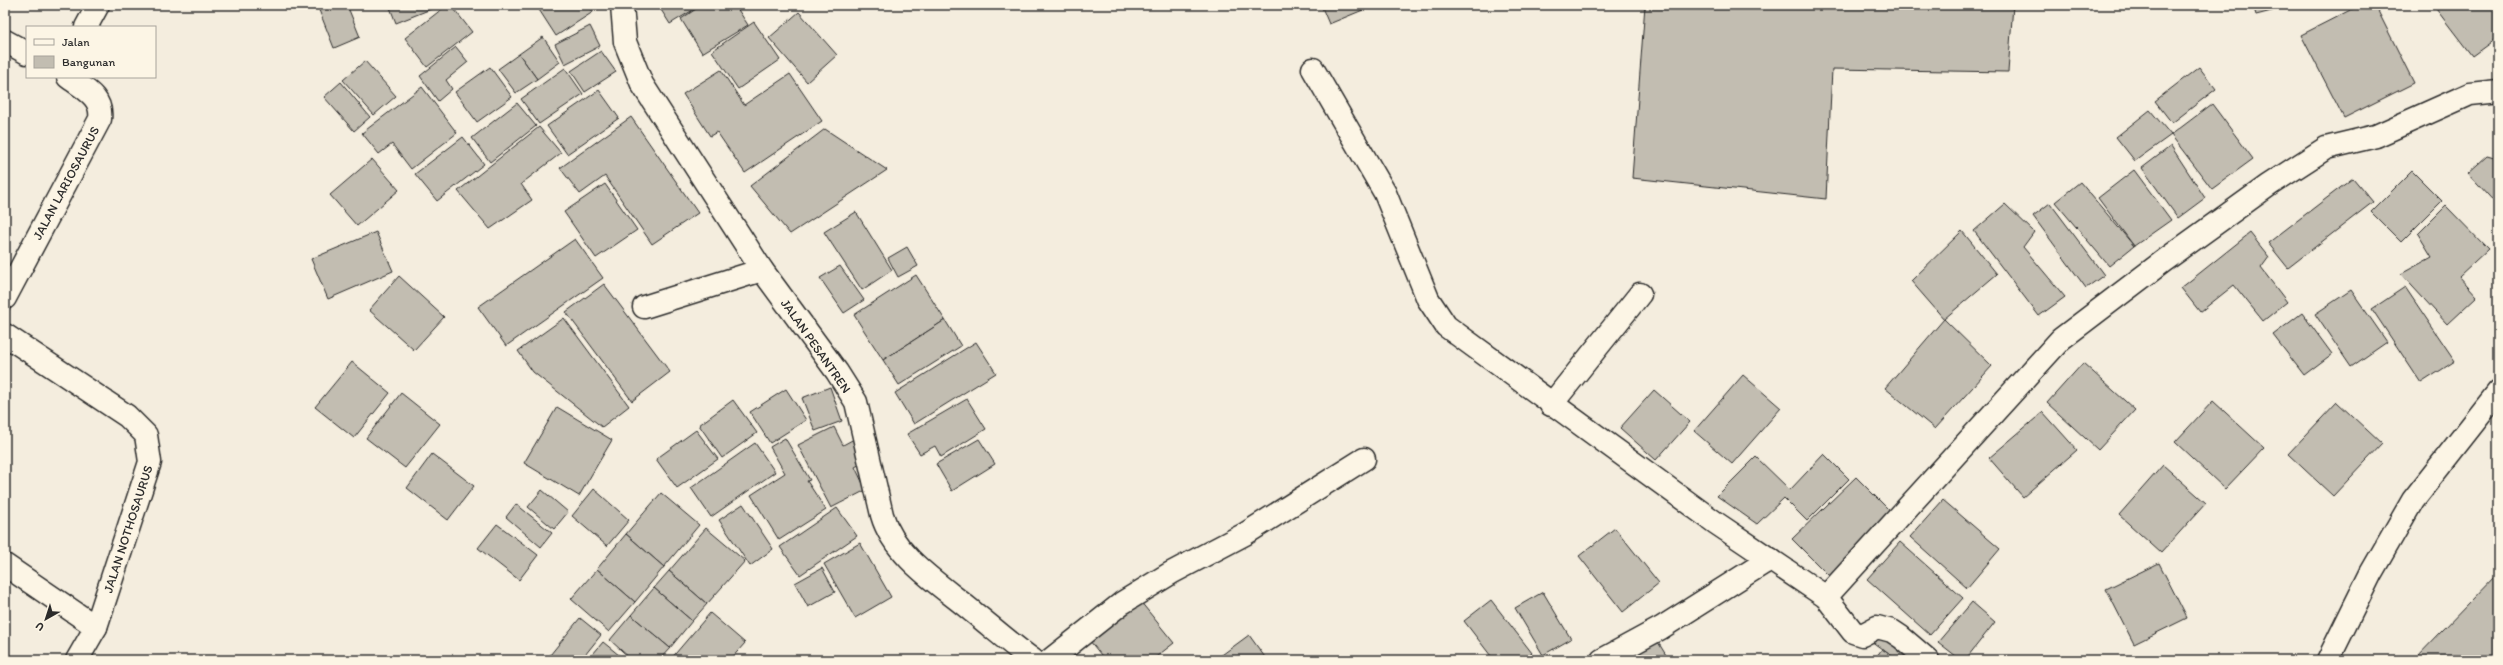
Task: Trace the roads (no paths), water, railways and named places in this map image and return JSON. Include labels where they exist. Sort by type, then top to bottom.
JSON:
[{"type":"street","points":[[87,26],[98,5]]},
{"type":"street","name":"JALAN PESANTREN","points":[[622,5],[625,42],[642,84],[762,270],[837,372],[856,402],[884,525],[895,541],[930,576],[1033,660]]},
{"type":"street","points":[[5,42],[26,52]]},
{"type":"street","points":[[1313,69],[1385,193],[1435,314],[1446,326],[1552,405],[1826,597],[1853,632],[1862,635],[1877,627],[1892,631],[1928,660]]},
{"type":"street","name":"JALAN LARIOSAURUS","points":[[5,298],[100,119],[100,108],[96,98],[69,78]]},
{"type":"street","points":[[1826,597],[2061,339],[2165,260],[2269,184],[2326,148],[2376,136],[2470,94],[2498,91]]},
{"type":"street","points":[[644,307],[762,270]]},
{"type":"street","points":[[1552,405],[1640,294]]},
{"type":"street","name":"JALAN NOTHOSAURUS","points":[[5,335],[127,416],[146,435],[150,462],[96,627],[77,660]]},
{"type":"street","points":[[2328,660],[2371,573],[2412,500],[2498,392]]},
{"type":"street","points":[[1050,660],[1122,603],[1171,573],[1245,534],[1364,459]]},
{"type":"street","points":[[1602,660],[1661,628],[1770,559]]},
{"type":"street","points":[[5,565],[96,627]]}]
